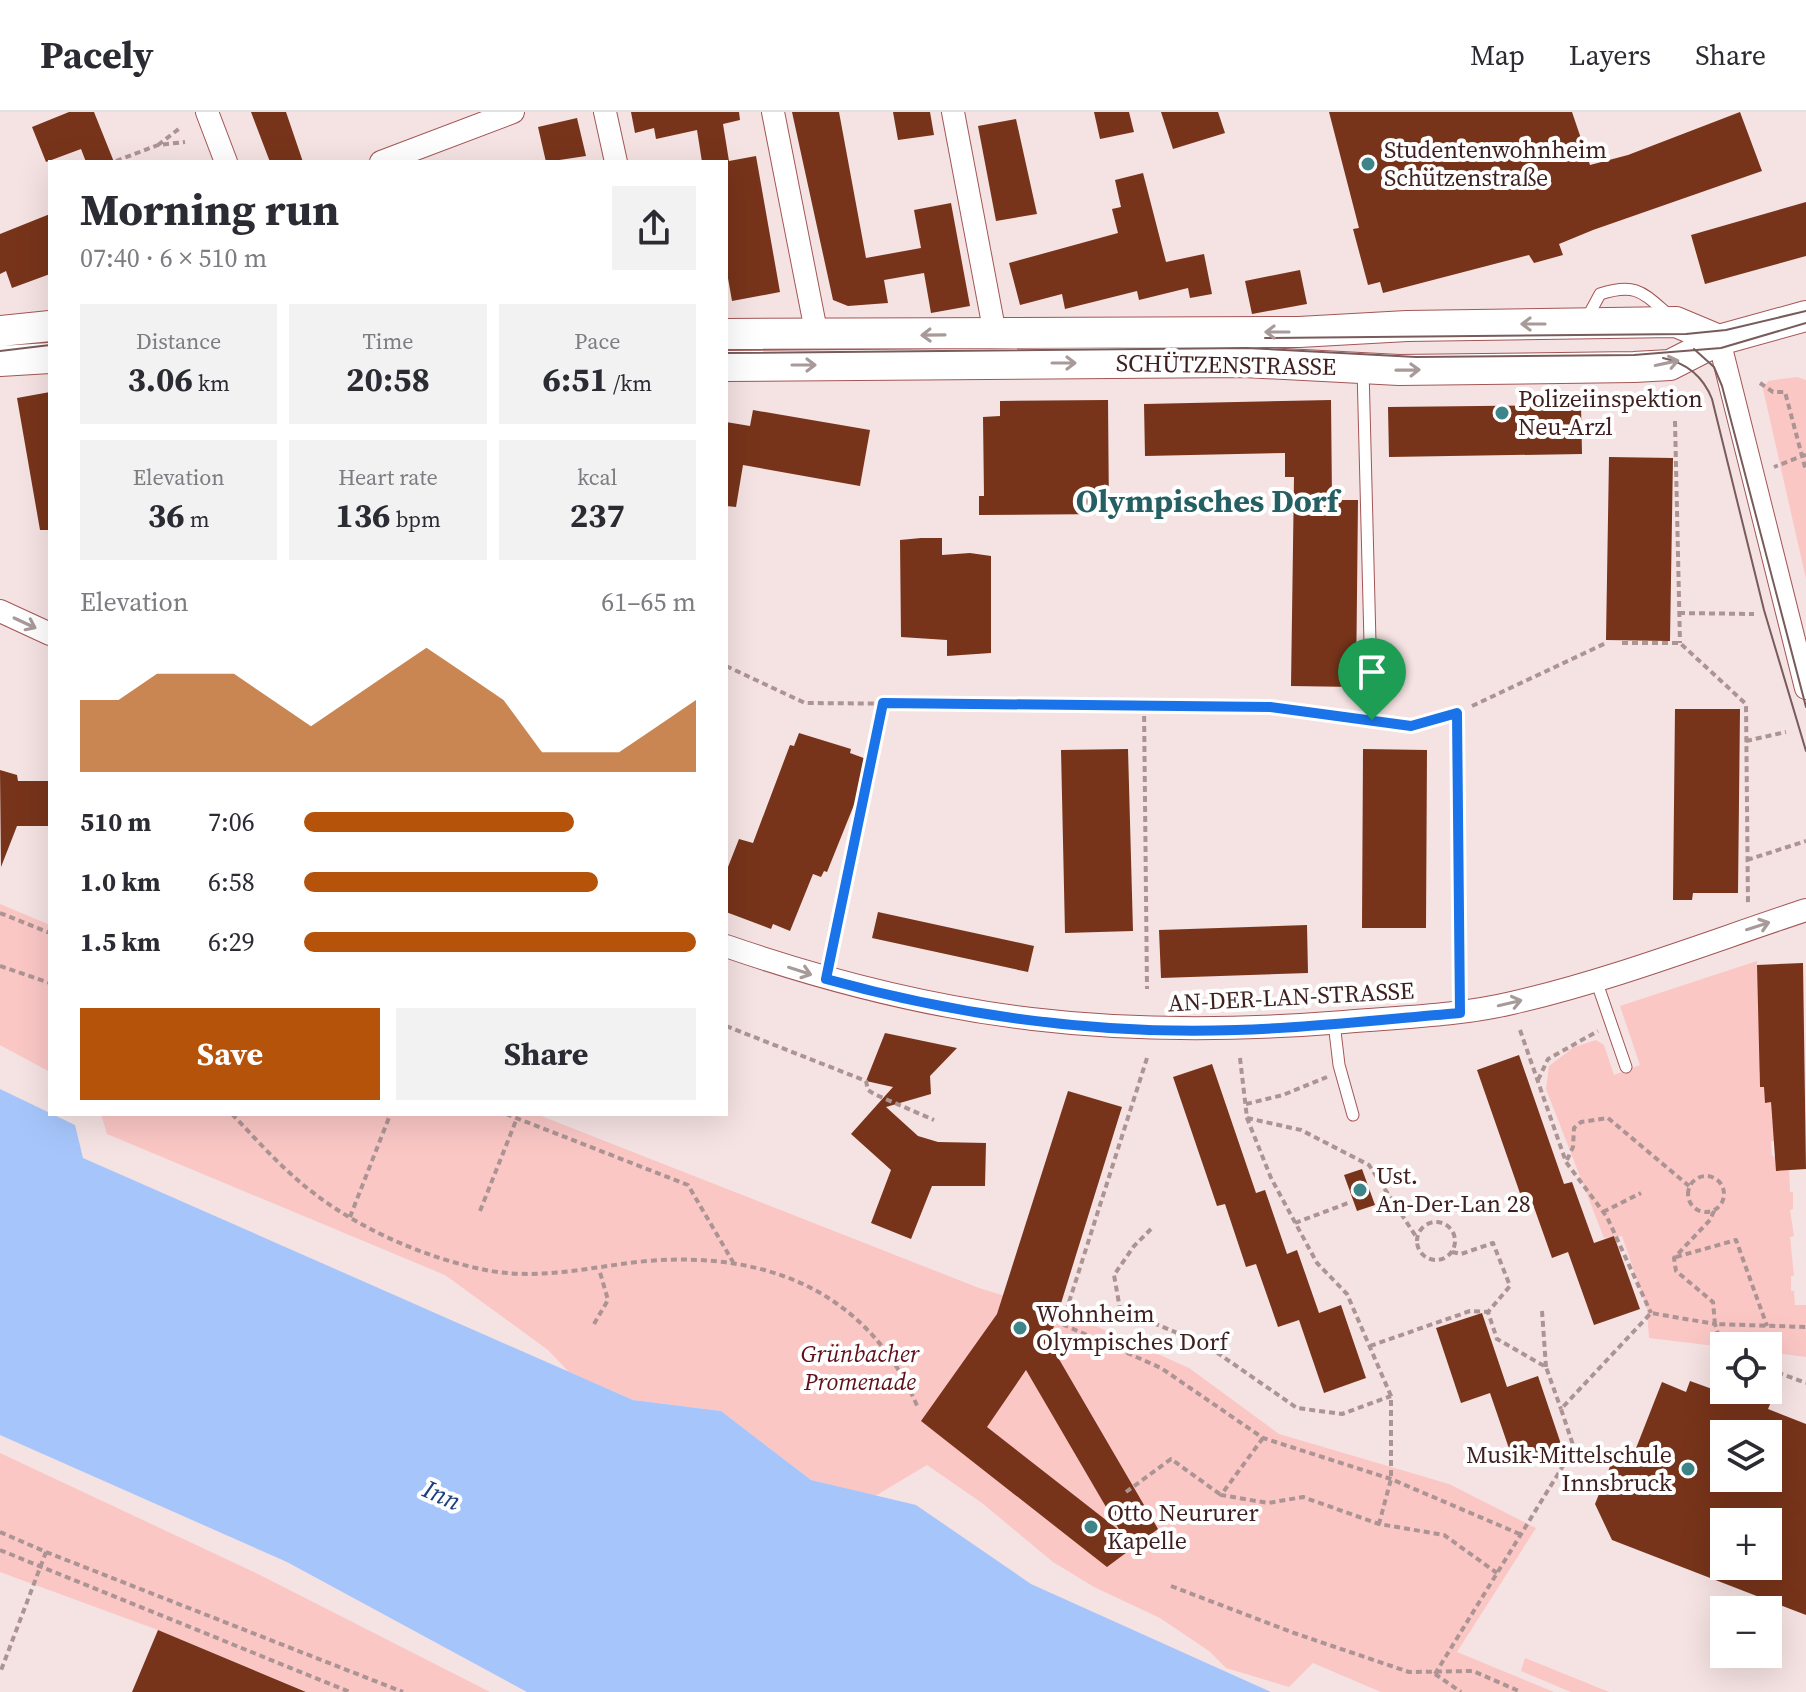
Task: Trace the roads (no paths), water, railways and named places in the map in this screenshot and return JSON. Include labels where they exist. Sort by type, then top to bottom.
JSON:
[{"type":"street","points":[[207,112],[225,160]]},
{"type":"street","points":[[386,160],[513,112]]},
{"type":"street","points":[[605,112],[616,160]]},
{"type":"street","points":[[773,112],[817,336]]},
{"type":"street","points":[[953,112],[995,334]]},
{"type":"street","name":"SCHÜTZENSTRASSE","points":[[728,366],[1244,362],[1363,369],[1670,365],[1719,340],[1806,318]]},
{"type":"street","name":"SCHÜTZENSTRASSE","points":[[728,334],[995,334],[1676,322],[1719,340]]},
{"type":"street","points":[[0,331],[48,326]]},
{"type":"street","points":[[1719,340],[1806,688]]},
{"type":"street","points":[[0,361],[48,358]]},
{"type":"street","points":[[0,611],[48,633]]},
{"type":"street","name":"AN-DER-LAN-STRASSE","points":[[728,947],[826,979],[948,1009],[1065,1025],[1237,1030],[1460,1013],[1512,1003],[1596,980],[1806,910]]},
{"type":"lane","points":[[1363,369],[1372,720]]},
{"type":"lane","points":[[1457,713],[1460,1013]]},
{"type":"lane","points":[[1596,980],[1610,1028],[1626,1067]]},
{"type":"lane","points":[[1334,1023],[1339,1065],[1353,1115]]},
{"type":"water","name":"Inn","points":[[0,1089],[48,1112],[48,1116],[56,1116],[75,1125],[83,1158],[633,1400],[721,1411],[811,1480],[916,1505],[1031,1584],[1271,1692],[527,1692],[287,1562],[0,1435]]},
{"type":"tram line","points":[[1265,338],[1686,334],[1726,330],[1806,311]]},
{"type":"tram line","points":[[728,353],[1247,348],[1416,357],[1634,355],[1721,348],[1806,323]]},
{"type":"tram line","points":[[0,351],[48,345]]},
{"type":"tram line","points":[[1694,349],[1714,367],[1722,386],[1806,707]]},
{"type":"tram line","points":[[1663,358],[1680,363],[1693,372],[1712,399],[1764,610],[1806,751]]},
{"type":"place","name":"Studentenwohnheim Schützenstraße","points":[[1368,164]]},
{"type":"place","name":"Polizeiinspektion Neu-Arzl","points":[[1502,413]]},
{"type":"place","name":"Ust. An-Der-Lan 28","points":[[1360,1190]]},
{"type":"place","name":"Wohnheim Olympisches Dorf","points":[[1020,1328]]},
{"type":"place","name":"Musik-Mittelschule Innsbruck","points":[[1688,1469]]},
{"type":"place","name":"Otto Neururer Kapelle","points":[[1091,1527]]},
{"type":"district","name":"Olympisches Dorf","points":[[1207,501]]},
{"type":"park label","name":"Grünbacher Promenade","points":[[860,1368]]}]
